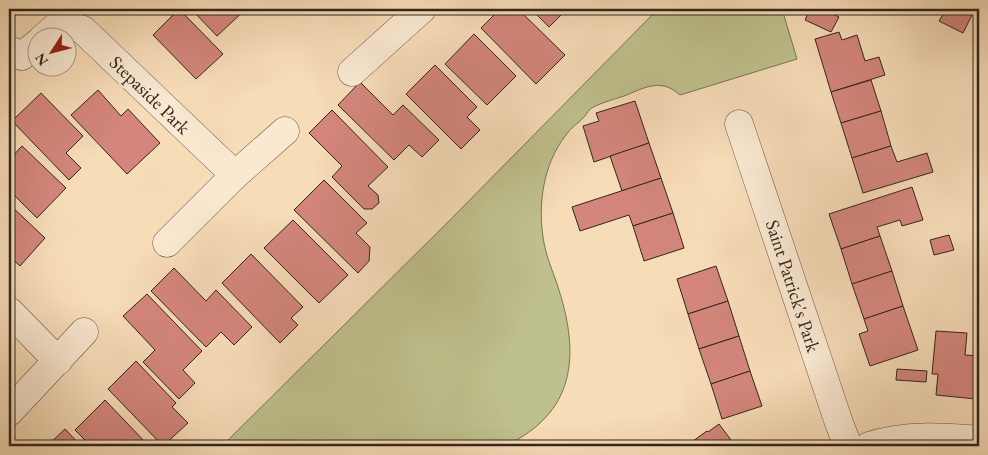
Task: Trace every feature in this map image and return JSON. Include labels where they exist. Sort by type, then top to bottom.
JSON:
[{"type":"street","points":[[352,72],[422,9]]},
{"type":"street","name":"Stepaside Park","points":[[59,23],[83,30],[235,175]]},
{"type":"street","points":[[9,50],[22,56],[28,51]]},
{"type":"street","name":"Saint Patrick's Park","points":[[739,124],[848,446]]},
{"type":"street","points":[[167,243],[235,175],[285,131]]},
{"type":"street","points":[[9,311],[58,361]]},
{"type":"street","points":[[9,412],[84,332]]},
{"type":"street","points":[[869,446],[912,437],[979,440]]},
{"type":"green space","points":[[658,9],[782,9],[797,59],[680,95],[660,85],[646,87],[589,110],[558,146],[547,172],[541,215],[545,249],[566,315],[570,360],[566,381],[558,400],[546,417],[528,433],[505,446],[222,446],[448,222]]},
{"type":"building","points":[[179,9],[223,54],[196,79],[153,35]]},
{"type":"building","points":[[191,9],[246,9],[217,36]]},
{"type":"building","points":[[500,9],[518,9],[565,55],[536,84],[481,28]]},
{"type":"building","points":[[531,9],[567,9],[549,27]]},
{"type":"building","points":[[810,9],[822,9],[839,17],[831,32],[805,20]]},
{"type":"building","points":[[946,9],[975,9],[963,33],[939,21]]},
{"type":"building","points":[[839,32],[842,40],[857,35],[865,61],[879,57],[885,75],[831,92],[815,39]]},
{"type":"building","points":[[474,34],[516,76],[487,105],[445,64]]},
{"type":"building","points":[[435,65],[477,107],[467,117],[480,130],[461,149],[406,94]]},
{"type":"building","points":[[871,80],[881,111],[841,123],[831,92]]},
{"type":"building","points":[[360,82],[393,115],[403,105],[439,140],[422,157],[409,145],[394,160],[338,105]]},
{"type":"building","points":[[98,90],[121,116],[128,109],[160,143],[127,174],[71,115]]},
{"type":"building","points":[[41,93],[83,136],[66,153],[81,168],[69,180],[12,121]]},
{"type":"building","points":[[635,101],[649,143],[594,162],[583,126],[599,121],[596,113]]},
{"type":"building","points":[[332,110],[388,167],[368,186],[378,195],[379,203],[372,209],[364,209],[332,177],[342,166],[309,133]]},
{"type":"building","points":[[881,111],[891,146],[852,158],[841,123]]},
{"type":"building","points":[[649,143],[661,178],[622,191],[610,156]]},
{"type":"building","points":[[22,146],[66,188],[37,218],[9,190],[9,160]]},
{"type":"building","points":[[891,146],[897,162],[927,153],[933,172],[863,193],[852,158]]},
{"type":"building","points":[[661,178],[673,213],[633,226],[629,215],[580,231],[572,207]]},
{"type":"building","points":[[324,180],[367,223],[356,233],[370,247],[369,261],[358,273],[294,210]]},
{"type":"building","points":[[912,187],[923,220],[902,226],[900,220],[877,227],[880,236],[841,249],[829,214]]},
{"type":"building","points":[[9,204],[45,238],[20,266],[9,256]]},
{"type":"building","points":[[673,213],[684,248],[644,261],[633,226]]},
{"type":"building","points":[[293,220],[348,275],[319,303],[264,248]]},
{"type":"building","points":[[949,235],[954,250],[934,255],[930,240]]},
{"type":"building","points":[[880,236],[892,271],[852,284],[841,249]]},
{"type":"building","points":[[251,254],[303,307],[291,318],[298,325],[280,343],[222,283]]},
{"type":"building","points":[[716,266],[728,301],[688,314],[677,279]]},
{"type":"building","points":[[174,268],[206,301],[216,290],[252,327],[234,345],[221,332],[206,347],[151,291]]},
{"type":"building","points":[[892,271],[903,306],[864,319],[852,284]]},
{"type":"building","points":[[147,294],[202,351],[183,370],[195,383],[179,399],[143,362],[155,350],[123,316]]},
{"type":"building","points":[[728,301],[739,336],[699,349],[688,314]]},
{"type":"building","points":[[903,306],[918,350],[870,366],[859,334],[868,331],[864,319]]},
{"type":"building","points":[[936,331],[967,333],[965,355],[979,356],[976,399],[936,395],[938,374],[932,374]]},
{"type":"building","points":[[739,336],[750,371],[711,384],[699,349]]},
{"type":"building","points":[[979,358],[979,399],[976,399]]},
{"type":"building","points":[[136,361],[176,403],[172,407],[188,423],[163,446],[108,389]]},
{"type":"building","points":[[897,369],[927,371],[926,382],[896,380]]},
{"type":"building","points":[[750,371],[762,406],[722,419],[711,384]]},
{"type":"building","points":[[105,400],[146,443],[142,446],[91,446],[75,430]]},
{"type":"building","points":[[719,424],[734,444],[730,446],[686,446],[707,431]]},
{"type":"building","points":[[65,429],[81,446],[47,446]]}]
